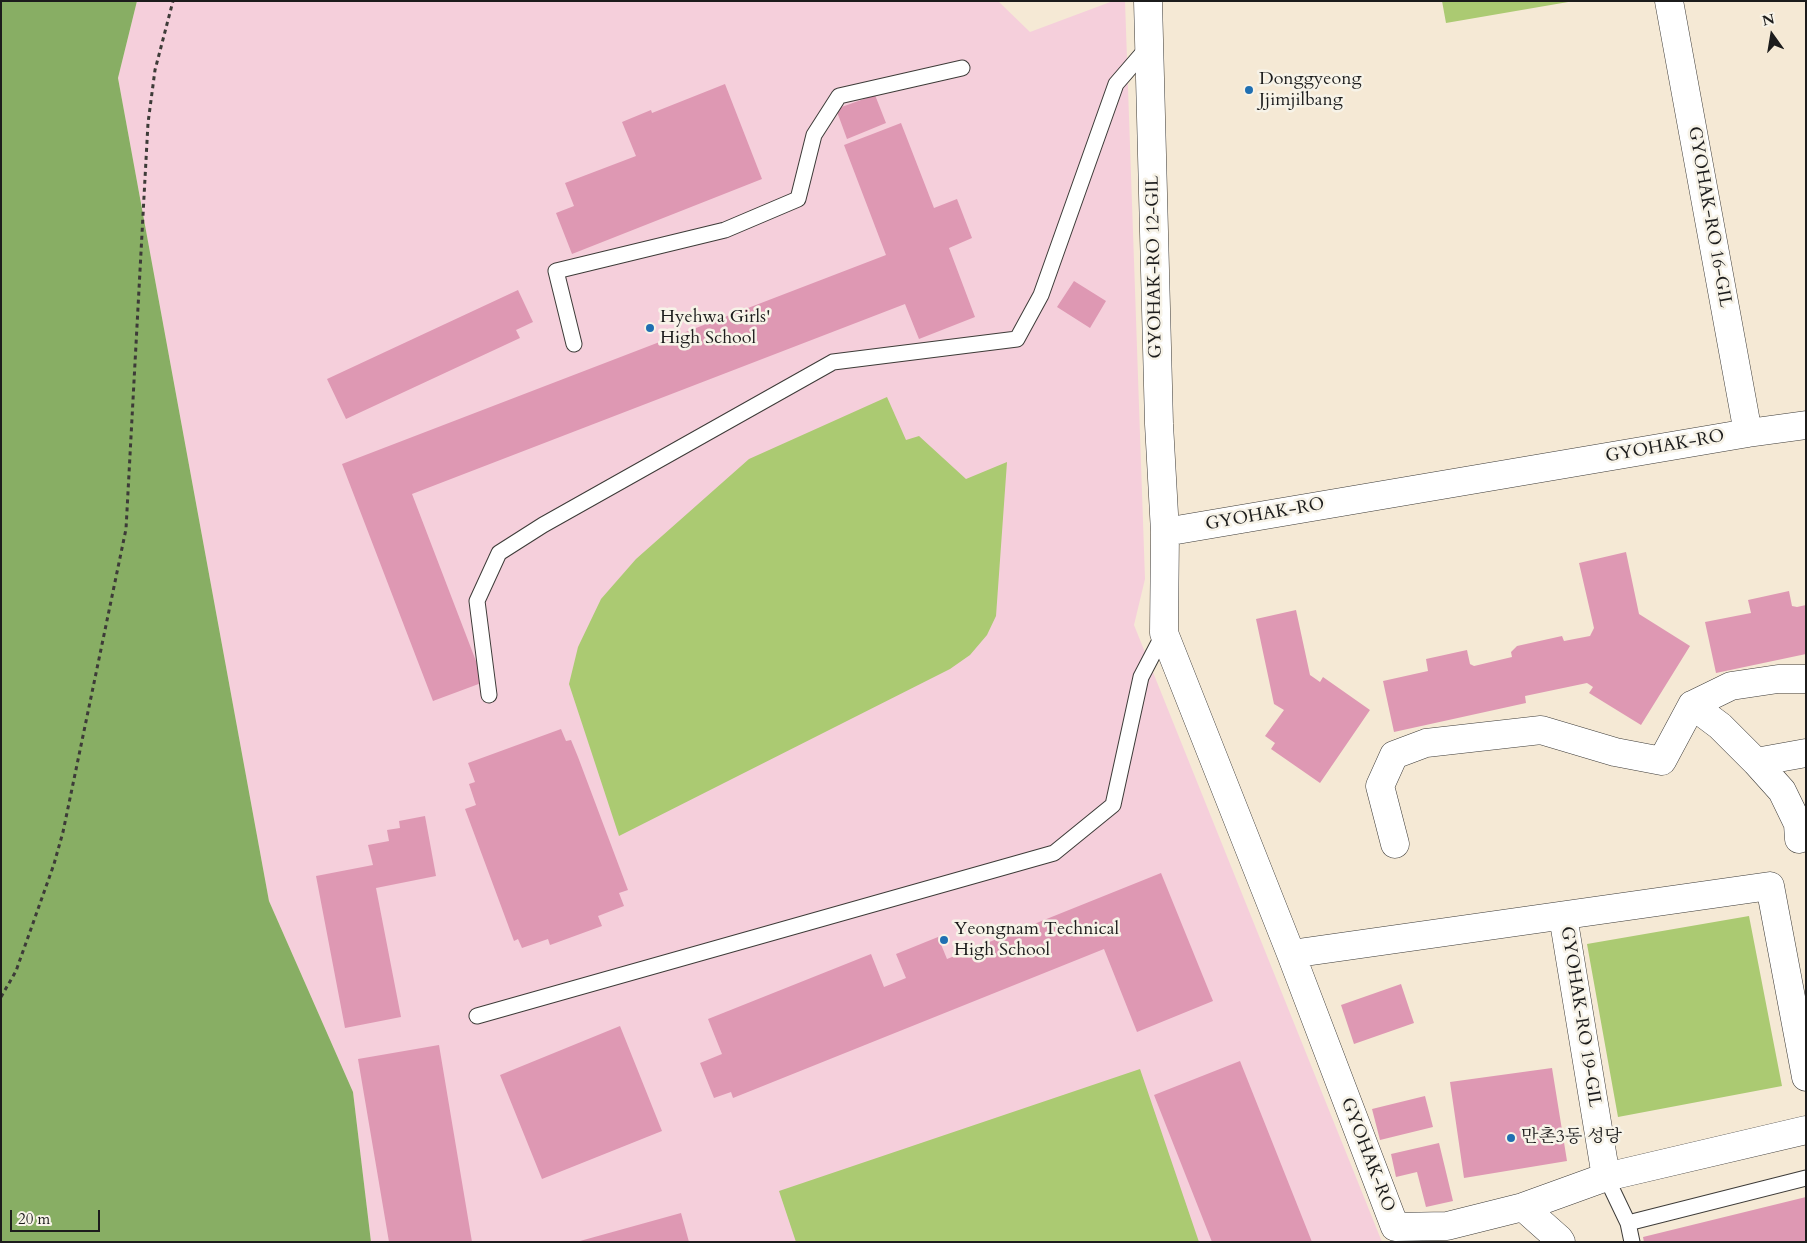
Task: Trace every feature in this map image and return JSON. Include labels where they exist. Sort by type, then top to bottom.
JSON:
[{"type":"street","name":"GYOHAK-RO 12-GIL","points":[[1148,1],[1159,424],[1165,532]]},
{"type":"street","name":"GYOHAK-RO 16-GIL","points":[[1670,1],[1748,433]]},
{"type":"street","name":"GYOHAK-RO","points":[[1523,1207],[1448,1226],[1395,1227],[1291,954],[1164,633],[1165,532],[1748,433],[1806,425]]},
{"type":"street","points":[[1395,844],[1380,786],[1394,755],[1426,743],[1541,730],[1615,752],[1662,761],[1692,706],[1731,686],[1778,679],[1806,679]]},
{"type":"street","points":[[1692,706],[1720,726],[1782,791],[1798,824],[1799,839]]},
{"type":"street","points":[[1756,762],[1806,753]]},
{"type":"street","points":[[1291,954],[1770,886],[1806,1077]]},
{"type":"street","name":"GYOHAK-RO 19-GIL","points":[[1563,916],[1606,1176]]},
{"type":"street","points":[[1523,1207],[1606,1176],[1806,1130]]},
{"type":"street","points":[[1523,1207],[1537,1242]]},
{"type":"street","points":[[1523,1207],[1560,1239],[1561,1242]]},
{"type":"lane","points":[[489,696],[477,601],[499,553],[551,521],[833,362],[1017,339],[1041,295],[1116,84],[1149,46]]},
{"type":"lane","points":[[574,344],[556,271],[725,230],[798,200],[814,135],[839,96],[962,68]]},
{"type":"lane","points":[[477,1016],[1054,853],[1113,805],[1141,677],[1164,633]]},
{"type":"lane","points":[[1606,1176],[1628,1223],[1632,1242]]},
{"type":"lane","points":[[1628,1223],[1806,1178]]},
{"type":"path","points":[[1,997],[16,971],[54,864],[65,822],[126,529],[148,123],[155,70],[173,1]]},
{"type":"shaded area","name":"Hyehwa Girls' High School","points":[[137,1],[998,1],[1030,32],[1113,1],[1125,1],[1145,579],[1134,625],[1382,1242],[371,1242],[353,1092],[269,901],[118,78]]},
{"type":"green space","points":[[1,1],[137,1],[118,78],[269,901],[353,1092],[371,1242],[1,1242]]},
{"type":"green space","points":[[1442,1],[1574,1],[1446,23]]},
{"type":"green space","points":[[887,397],[906,440],[919,436],[966,479],[1007,462],[996,616],[987,635],[970,655],[950,669],[619,836],[569,684],[578,647],[601,599],[636,559],[749,459]]},
{"type":"green space","points":[[1749,916],[1782,1086],[1618,1117],[1587,944]]},
{"type":"green space","points":[[1140,1069],[1199,1242],[796,1242],[779,1191]]},
{"type":"building","points":[[725,84],[762,179],[572,254],[556,213],[574,206],[565,183],[636,156],[622,122],[651,110],[652,113]]},
{"type":"building","points":[[875,95],[886,123],[847,139],[836,109]]},
{"type":"building","points":[[901,123],[934,208],[957,199],[972,238],[949,248],[975,317],[919,339],[905,304],[412,494],[484,682],[433,701],[342,464],[886,255],[844,145]]},
{"type":"building","points":[[1074,281],[1106,301],[1090,328],[1057,307]]},
{"type":"building","points":[[518,290],[533,322],[516,330],[520,338],[346,419],[327,379]]},
{"type":"building","points":[[1626,552],[1639,614],[1690,646],[1641,725],[1589,693],[1593,687],[1587,683],[1525,696],[1526,703],[1394,732],[1383,681],[1428,671],[1426,659],[1467,650],[1470,664],[1474,666],[1512,657],[1511,652],[1517,646],[1562,636],[1564,641],[1590,636],[1594,628],[1579,563]]},
{"type":"building","points":[[1789,591],[1792,606],[1806,605],[1806,654],[1716,673],[1705,622],[1751,613],[1748,600]]},
{"type":"building","points":[[1296,610],[1310,675],[1320,682],[1323,677],[1370,710],[1320,783],[1271,749],[1275,743],[1265,736],[1284,710],[1274,704],[1256,619]]},
{"type":"building","points":[[561,729],[566,741],[571,740],[628,890],[619,893],[624,906],[598,916],[602,926],[550,945],[548,939],[522,948],[518,939],[514,941],[465,809],[476,805],[469,784],[475,782],[468,763]]},
{"type":"building","points":[[425,816],[436,876],[376,888],[401,1017],[345,1028],[316,876],[373,865],[368,845],[389,841],[387,830],[400,828],[399,821]]},
{"type":"building","points":[[1161,873],[1213,1001],[1137,1032],[1104,949],[733,1098],[731,1092],[714,1098],[700,1063],[722,1054],[708,1019],[871,954],[884,987],[906,978],[896,954],[938,937],[947,959]]},
{"type":"building","points":[[1401,984],[1414,1023],[1354,1044],[1341,1005]]},
{"type":"building","points":[[620,1026],[662,1131],[542,1179],[500,1075]]},
{"type":"building","points":[[439,1045],[472,1242],[389,1242],[358,1059]]},
{"type":"building","points":[[1240,1061],[1312,1242],[1212,1242],[1154,1095]]},
{"type":"building","name":"만촌3동 성당","points":[[1552,1068],[1567,1161],[1464,1178],[1450,1082]]},
{"type":"building","points":[[1425,1096],[1433,1127],[1380,1140],[1372,1109]]},
{"type":"building","points":[[1439,1143],[1453,1201],[1426,1207],[1417,1172],[1396,1177],[1391,1154]]},
{"type":"building","points":[[1806,1197],[1806,1242],[1644,1242],[1643,1237]]},
{"type":"building","points":[[681,1213],[689,1242],[580,1242],[580,1241]]},
{"type":"place","name":"Donggyeong Jjimjilbang","points":[[1249,90]]},
{"type":"place","name":"Hyehwa Girls' High School","points":[[650,328]]},
{"type":"place","name":"Yeongnam Technical High School","points":[[944,940]]},
{"type":"place","name":"만촌3동 성당","points":[[1511,1138]]}]
